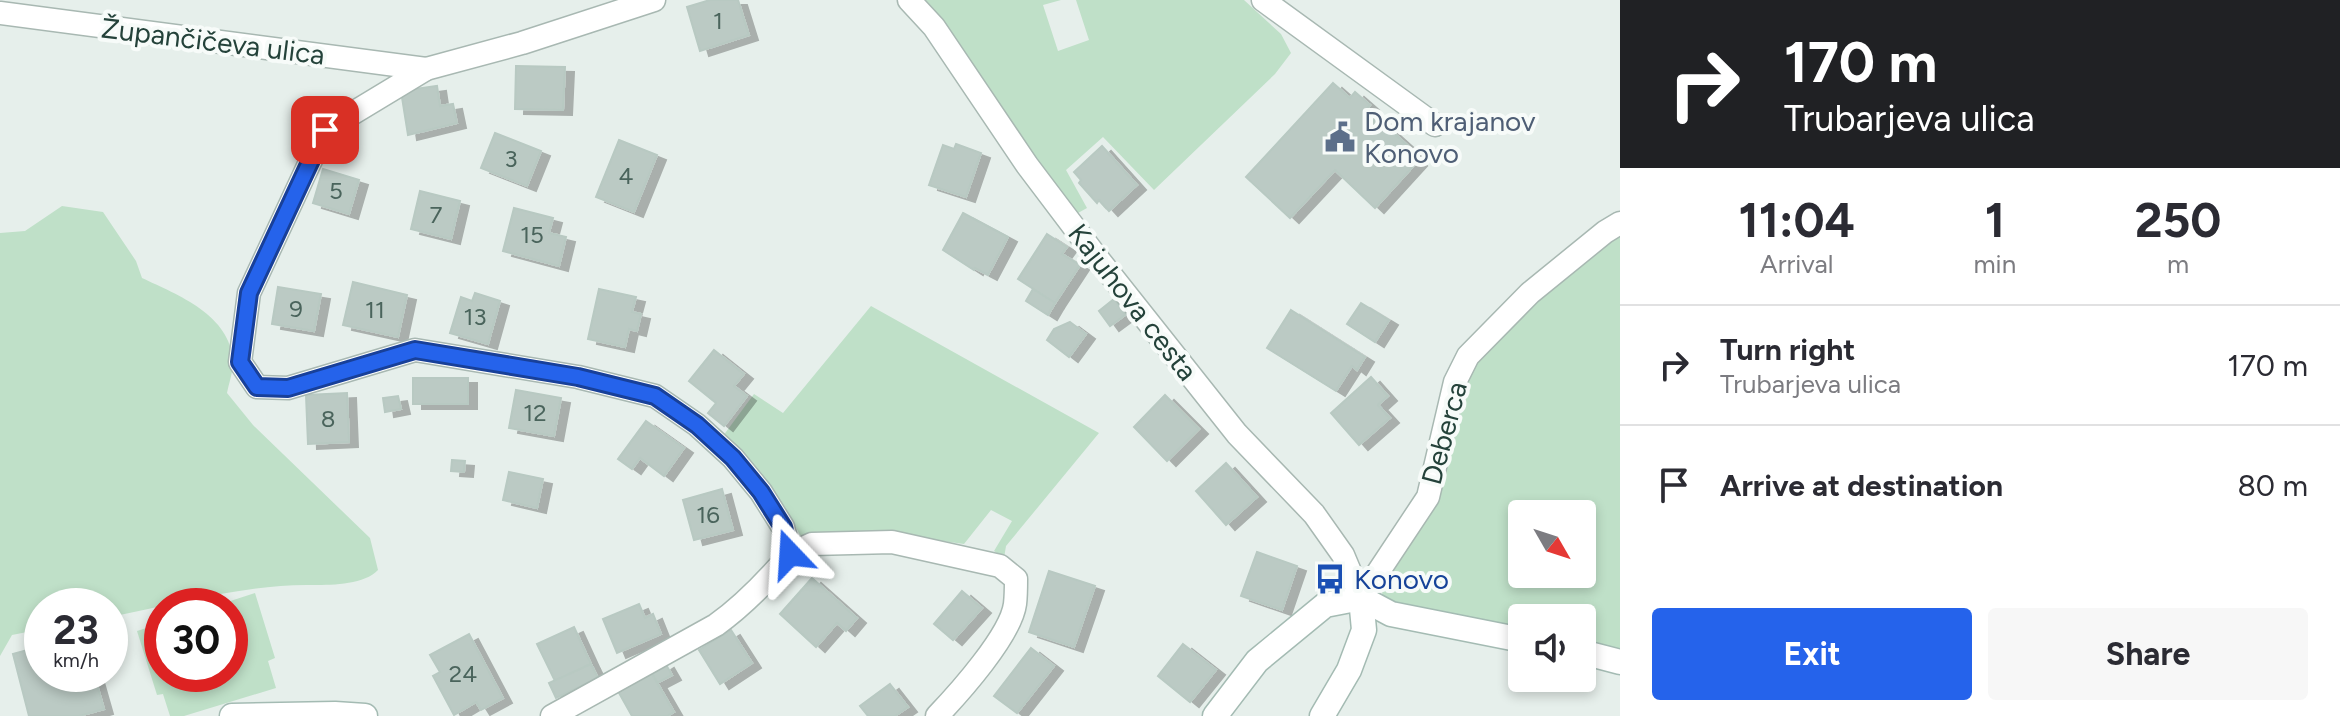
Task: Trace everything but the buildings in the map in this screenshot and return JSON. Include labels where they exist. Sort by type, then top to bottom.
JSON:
[{"type":"street","name":"Župančičeva ulica","points":[[654,0],[522,43],[426,69],[325,130],[249,293],[240,362],[257,387],[288,388],[415,350],[578,377],[655,396],[697,425],[733,458],[761,492],[783,527],[790,554]]},
{"type":"street","name":"Kajuhova cesta","points":[[909,0],[934,27],[1027,165],[1095,255],[1237,434],[1314,514],[1343,555],[1361,598]]},
{"type":"street","points":[[1263,0],[1435,125]]},
{"type":"street","name":"Župančičeva ulica","points":[[0,13],[426,69]]},
{"type":"street","name":"Deberca","points":[[1361,598],[1428,497],[1455,382],[1468,356],[1530,293],[1620,223]]},
{"type":"street","points":[[552,716],[716,625],[741,607],[790,554],[812,544],[892,542],[1000,566],[1016,579],[1015,607],[998,638],[969,683],[937,716]]},
{"type":"street","points":[[1322,716],[1349,670],[1364,630],[1361,598]]},
{"type":"street","points":[[1215,716],[1257,661],[1325,605],[1361,598],[1391,614],[1508,637]]},
{"type":"street","points":[[1596,656],[1620,662]]},
{"type":"street","points":[[232,716],[365,716]]},
{"type":"green space","points":[[924,0],[1061,0],[1043,5],[1058,51],[1089,40],[1076,0],[1244,0],[1281,34],[1291,53],[1275,74],[1154,190],[1103,137],[1066,170],[1087,208],[1078,213],[1043,172],[949,31]]},
{"type":"green space","points":[[62,206],[103,212],[136,261],[142,278],[200,309],[223,331],[233,362],[227,393],[253,425],[370,538],[378,570],[354,582],[334,584],[248,590],[144,588],[144,610],[128,613],[128,588],[24,588],[24,633],[12,635],[0,656],[0,233],[25,231]]},
{"type":"green space","points":[[1620,227],[1620,651],[1596,645],[1596,604],[1508,604],[1508,626],[1393,604],[1383,596],[1380,586],[1454,420],[1471,364],[1495,334]]},
{"type":"green space","points":[[871,306],[1099,433],[1006,546],[1004,558],[994,551],[1012,521],[991,510],[964,544],[892,534],[800,535],[785,507],[723,436],[754,394],[783,413]]},
{"type":"green space","points":[[255,593],[275,658],[268,661],[276,688],[184,716],[170,716],[163,694],[157,695],[156,692],[248,692],[248,595]]},
{"type":"green space","points":[[144,629],[144,653],[137,631]]},
{"type":"place","name":"Dom krajanov Konovo","points":[[1340,137]]},
{"type":"place","name":"Konovo","points":[[1330,579]]},
{"type":"route","points":[[325,130],[249,293],[240,362],[257,387],[288,388],[415,350],[578,377],[655,396],[697,425],[733,458],[761,492],[783,527],[790,554]]}]
